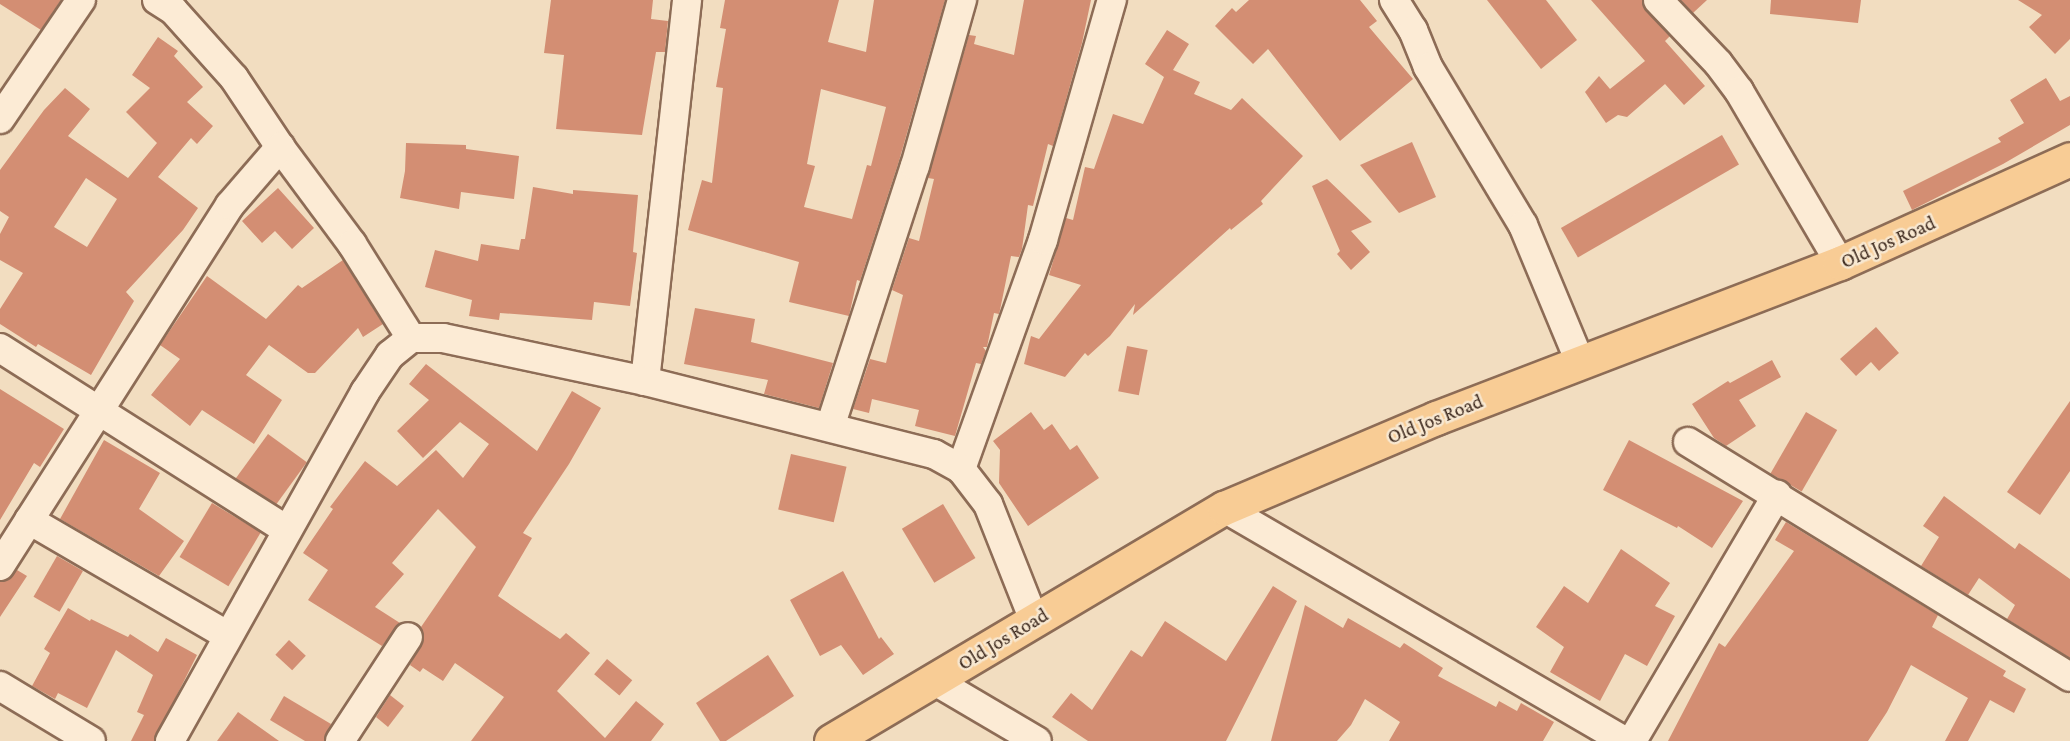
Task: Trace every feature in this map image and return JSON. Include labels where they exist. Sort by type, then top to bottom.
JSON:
[{"type":"main road","name":"Old Jos Road","points":[[831,741],[1224,508],[1436,418],[1840,263],[2070,159]]},
{"type":"street","points":[[0,119],[81,0]]},
{"type":"street","points":[[645,381],[687,0]]},
{"type":"street","points":[[830,427],[915,166],[962,0]]},
{"type":"street","points":[[962,469],[1042,240],[1112,0]]},
{"type":"street","points":[[1394,0],[1413,30],[1428,67],[1523,225],[1580,362]]},
{"type":"street","points":[[1658,0],[1718,63],[1739,91],[1840,263]]},
{"type":"street","points":[[171,3],[234,78],[280,147],[352,243],[411,338]]},
{"type":"street","points":[[0,566],[230,205],[280,147]]},
{"type":"street","points":[[170,741],[365,392],[390,355],[411,338],[443,338],[645,381],[934,454],[962,469],[988,504],[1034,620]]},
{"type":"street","points":[[0,348],[287,530]]},
{"type":"street","points":[[1688,442],[2070,677]]},
{"type":"street","points":[[1632,741],[1777,495]]},
{"type":"street","points":[[1224,508],[1625,741]]},
{"type":"street","points":[[29,520],[228,636]]},
{"type":"street","points":[[340,741],[408,637]]},
{"type":"street","points":[[935,681],[1037,741]]},
{"type":"street","points":[[0,686],[91,741]]},
{"type":"building","points":[[0,0],[61,0],[41,30],[0,4]]},
{"type":"building","points":[[551,0],[653,0],[651,19],[668,21],[665,52],[656,52],[642,135],[556,129],[564,55],[544,53]]},
{"type":"building","points":[[725,0],[839,0],[828,42],[866,52],[874,0],[945,0],[899,161],[860,281],[857,280],[849,316],[789,302],[799,262],[688,230],[702,180],[712,183],[723,88],[716,87],[726,29],[720,28]],"holes":[[[821,89],[886,107],[871,166],[867,165],[852,219],[804,207],[815,166],[807,164]]]},
{"type":"building","points":[[1024,0],[1091,0],[1082,43],[1053,146],[1048,144],[1033,206],[1028,205],[1022,249],[1019,257],[1011,256],[999,314],[994,313],[987,347],[983,347],[986,351],[981,364],[976,363],[955,436],[915,426],[919,410],[872,399],[869,413],[853,409],[870,359],[886,363],[903,295],[892,290],[909,238],[919,241],[934,179],[928,178],[969,35],[976,36],[974,44],[1014,55]]},
{"type":"building","points":[[1249,0],[1360,0],[1377,21],[1369,27],[1413,79],[1340,141],[1268,49],[1253,64],[1215,26],[1232,8],[1236,12]]},
{"type":"building","points":[[1487,0],[1546,0],[1577,40],[1541,69]]},
{"type":"building","points":[[1591,0],[1642,0],[1646,11],[1670,36],[1665,41],[1705,86],[1684,105],[1665,84],[1627,117],[1618,115],[1606,123],[1585,92],[1599,76],[1610,89],[1645,61]]},
{"type":"building","points":[[1681,0],[1707,0],[1693,13]]},
{"type":"building","points":[[1771,0],[1861,0],[1858,23],[1770,14]]},
{"type":"building","points":[[2018,0],[2070,0],[2070,39],[2055,54],[2029,27],[2042,15]]},
{"type":"building","points":[[1167,30],[1189,44],[1173,70],[1200,82],[1194,94],[1231,110],[1242,98],[1303,156],[1261,201],[1263,204],[1231,230],[1230,228],[1133,315],[1135,304],[1110,336],[1088,356],[1085,353],[1065,377],[1024,364],[1031,336],[1039,339],[1081,285],[1049,275],[1066,218],[1073,220],[1085,167],[1094,169],[1113,114],[1143,124],[1164,77],[1145,64]]},
{"type":"building","points":[[158,37],[178,51],[174,56],[203,87],[187,102],[213,126],[197,144],[191,138],[158,177],[198,208],[183,230],[126,292],[134,301],[91,375],[38,344],[36,347],[0,324],[0,309],[23,273],[0,260],[0,234],[9,217],[0,211],[0,170],[44,110],[65,88],[90,109],[68,136],[128,178],[157,143],[126,112],[150,88],[132,75]],"holes":[[[86,178],[117,199],[87,247],[54,227]]]},
{"type":"building","points":[[2046,78],[2060,101],[2070,96],[2070,125],[2003,164],[1912,210],[1903,191],[2001,142],[1998,138],[2024,123],[2010,100]]},
{"type":"building","points":[[1722,135],[1739,164],[1578,257],[1561,228]]},
{"type":"building","points":[[1412,142],[1436,197],[1399,213],[1360,165]]},
{"type":"building","points":[[406,143],[466,145],[466,149],[519,156],[514,199],[461,192],[459,209],[400,198],[405,171]]},
{"type":"building","points":[[1327,179],[1372,222],[1351,231],[1370,252],[1351,270],[1337,254],[1340,251],[1312,186]]},
{"type":"building","points":[[533,187],[573,194],[573,190],[638,195],[633,252],[637,253],[630,306],[594,302],[592,320],[500,313],[499,320],[469,316],[472,300],[425,287],[435,250],[478,261],[481,244],[519,250],[521,239],[525,239]]},
{"type":"building","points":[[278,188],[314,228],[292,249],[275,231],[262,243],[242,221]]},
{"type":"building","points":[[343,260],[383,324],[363,337],[358,328],[315,373],[308,373],[269,345],[246,375],[282,400],[254,444],[202,410],[190,426],[151,395],[180,359],[160,345],[207,276],[266,319],[298,285],[302,288]]},
{"type":"building","points":[[695,308],[755,319],[751,342],[833,363],[819,408],[764,394],[768,380],[684,364]]},
{"type":"building","points":[[1876,327],[1899,353],[1879,371],[1871,362],[1856,376],[1840,359]]},
{"type":"building","points":[[1127,346],[1148,350],[1139,395],[1118,391]]},
{"type":"building","points":[[1772,360],[1781,377],[1739,400],[1756,426],[1726,446],[1714,438],[1692,404],[1728,381],[1730,383]]},
{"type":"building","points":[[426,364],[537,451],[572,391],[601,408],[569,464],[523,533],[532,538],[498,596],[560,639],[566,633],[590,653],[557,691],[605,738],[636,701],[664,724],[651,741],[471,741],[504,697],[455,663],[443,681],[423,668],[420,672],[410,665],[424,638],[421,627],[476,547],[438,509],[392,563],[404,574],[375,607],[400,623],[382,646],[308,600],[328,570],[303,553],[333,509],[330,507],[365,461],[397,486],[436,450],[463,478],[489,444],[460,422],[423,458],[397,431],[429,400],[409,384]]},
{"type":"building","points":[[0,389],[64,429],[40,467],[34,463],[0,520]]},
{"type":"building","points":[[2070,401],[2070,471],[2040,515],[2007,492]]},
{"type":"building","points":[[1031,412],[1044,430],[1052,424],[1070,450],[1077,445],[1099,478],[1028,526],[999,483],[1000,450],[993,441]]},
{"type":"building","points":[[1806,412],[1837,430],[1802,491],[1770,473]]},
{"type":"building","points":[[268,434],[307,462],[275,507],[236,478]]},
{"type":"building","points":[[104,440],[160,473],[139,509],[184,541],[159,576],[60,519]]},
{"type":"building","points":[[1629,440],[1743,501],[1712,548],[1678,526],[1677,528],[1603,490]]},
{"type":"building","points":[[791,454],[847,467],[834,522],[778,510]]},
{"type":"building","points":[[1944,496],[2015,549],[2019,543],[2070,579],[2070,658],[2007,619],[2015,605],[1979,578],[1968,595],[1921,566],[1939,537],[1923,526]]},
{"type":"building","points":[[212,503],[261,532],[228,586],[180,557]]},
{"type":"building","points":[[943,504],[975,558],[934,583],[902,529]]},
{"type":"building","points":[[1786,522],[1938,615],[1932,627],[2006,671],[2003,676],[2026,689],[2014,713],[1990,700],[1968,741],[1945,741],[1968,698],[1911,665],[1887,712],[1868,741],[1668,741],[1719,643],[1725,647],[1794,551],[1775,540]]},
{"type":"building","points":[[1621,549],[1670,583],[1655,606],[1675,616],[1647,666],[1625,654],[1600,701],[1550,672],[1564,647],[1536,627],[1564,586],[1588,603]]},
{"type":"building","points":[[57,556],[83,571],[59,612],[34,597]]},
{"type":"building","points":[[17,570],[27,576],[0,617],[0,582],[8,580]]},
{"type":"building","points":[[843,571],[879,639],[881,637],[894,654],[863,675],[841,645],[820,656],[790,600]]},
{"type":"building","points":[[1273,586],[1297,601],[1226,741],[1088,741],[1052,717],[1071,693],[1092,710],[1131,650],[1142,657],[1165,621],[1226,661]]},
{"type":"building","points":[[1305,605],[1343,628],[1348,618],[1400,648],[1404,643],[1443,668],[1438,676],[1496,707],[1499,701],[1517,711],[1521,703],[1554,722],[1543,741],[1389,741],[1400,722],[1365,699],[1351,725],[1337,741],[1271,741]]},
{"type":"building","points":[[68,608],[90,621],[91,619],[128,637],[130,634],[158,652],[166,638],[197,655],[154,741],[131,741],[144,715],[137,712],[153,675],[116,650],[87,708],[58,693],[55,699],[32,686],[50,653],[44,649]]},
{"type":"building","points":[[289,640],[306,656],[292,670],[275,655]]},
{"type":"building","points":[[768,655],[794,696],[726,741],[720,741],[696,703]]},
{"type":"building","points":[[607,659],[632,680],[619,696],[594,674]]},
{"type":"building","points":[[390,695],[404,706],[388,727],[376,717]]},
{"type":"building","points":[[284,696],[331,724],[324,741],[305,741],[270,720]]},
{"type":"building","points":[[238,712],[279,741],[217,741]]}]
